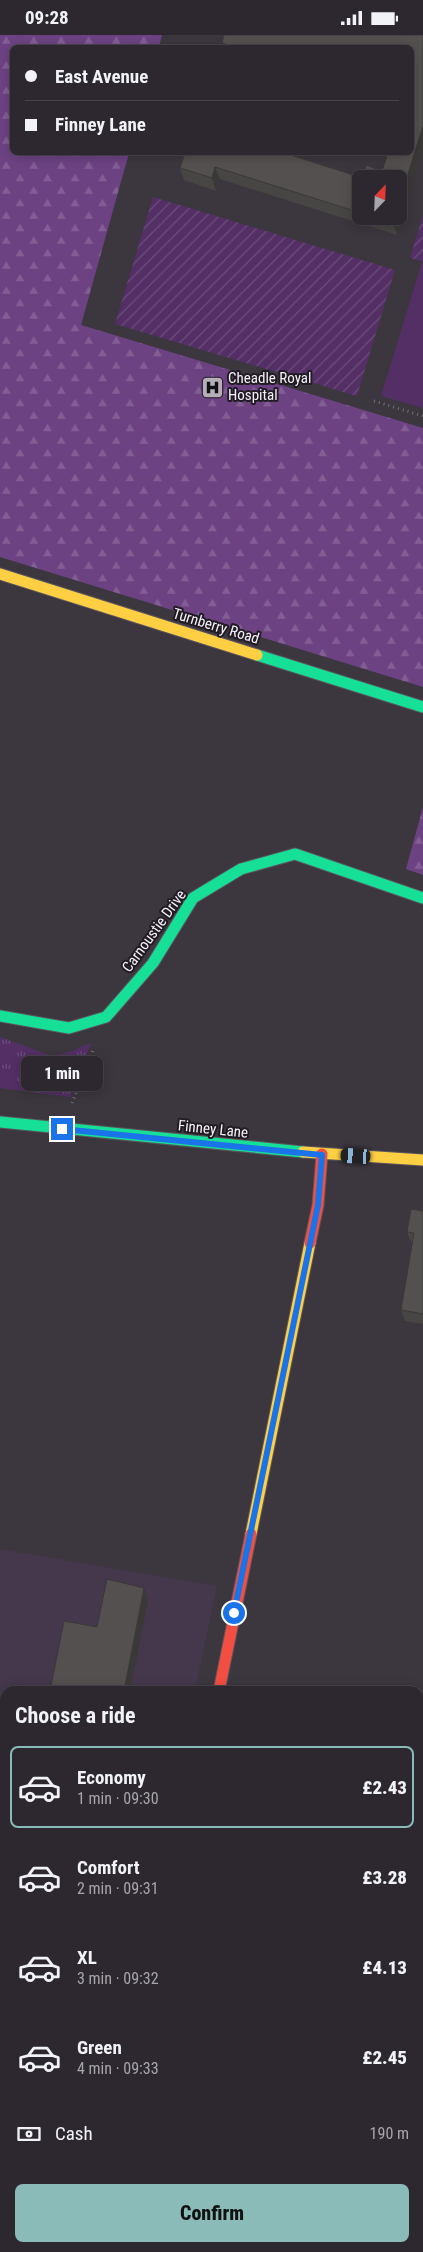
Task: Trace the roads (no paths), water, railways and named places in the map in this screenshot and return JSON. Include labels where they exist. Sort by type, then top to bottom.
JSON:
[{"type":"street","name":"Turnberry Road","points":[[0,574],[423,707]]},
{"type":"street","name":"Carnoustie Drive","points":[[0,1016],[69,1028],[106,1017],[153,963],[193,898],[241,869],[294,854],[423,898]]},
{"type":"street","name":"Finney Lane","points":[[0,1122],[322,1155],[423,1160]]},
{"type":"street","points":[[219,1686],[318,1205],[322,1155]]},
{"type":"place","name":"Cheadle Royal Hospital","points":[[212,387]]}]
